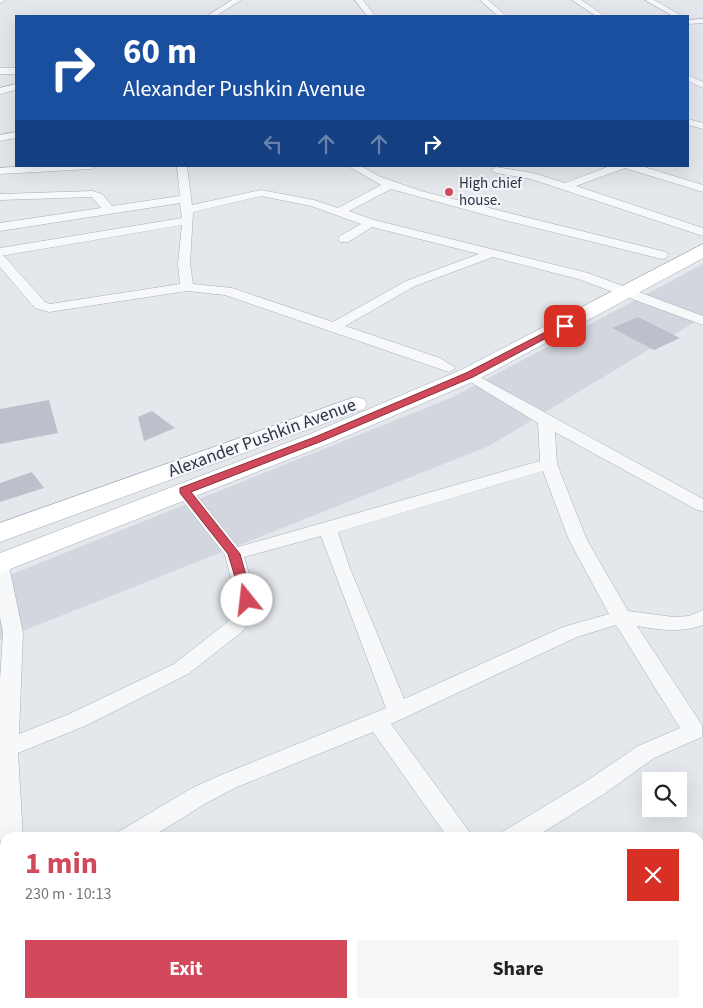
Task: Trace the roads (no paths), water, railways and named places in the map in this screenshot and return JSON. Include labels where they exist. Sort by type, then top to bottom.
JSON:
[{"type":"main road","name":"Alexander Pushkin Avenue","points":[[620,289],[662,255],[703,232]]},
{"type":"main road","name":"Alexander Pushkin Avenue","points":[[0,565],[184,490],[319,439],[459,371],[620,289],[703,250]]},
{"type":"main road","name":"Alexander Pushkin Avenue","points":[[0,533],[300,425],[459,371]]},
{"type":"street","points":[[213,15],[237,0]]},
{"type":"street","points":[[359,0],[370,15]]},
{"type":"street","points":[[484,0],[501,15]]},
{"type":"street","points":[[576,0],[599,15]]},
{"type":"street","points":[[649,0],[676,15]]},
{"type":"street","points":[[689,22],[703,21]]},
{"type":"street","points":[[0,70],[15,71]]},
{"type":"street","points":[[689,76],[703,73]]},
{"type":"street","points":[[689,77],[703,85]]},
{"type":"street","points":[[0,91],[15,86]]},
{"type":"street","points":[[689,122],[703,126]]},
{"type":"street","points":[[0,138],[15,135]]},
{"type":"street","points":[[0,171],[73,167]]},
{"type":"street","points":[[182,167],[186,210],[184,264],[187,287]]},
{"type":"street","points":[[354,167],[366,175],[390,185],[478,210],[662,255]]},
{"type":"street","points":[[564,187],[618,167]]},
{"type":"street","points":[[632,167],[703,189]]},
{"type":"street","points":[[496,170],[533,176],[703,232]]},
{"type":"street","points":[[341,212],[390,185]]},
{"type":"street","points":[[0,252],[261,193],[314,203],[370,223],[583,276],[703,321]]},
{"type":"street","points":[[0,197],[93,194],[98,196],[108,209]]},
{"type":"street","points":[[0,227],[108,209],[186,210]]},
{"type":"street","points":[[344,239],[370,223]]},
{"type":"street","points":[[336,326],[370,304],[431,273],[493,253]]},
{"type":"street","points":[[0,258],[40,305],[49,308],[187,287],[227,291],[435,360],[459,371],[546,421],[703,506]]},
{"type":"street","points":[[523,832],[596,787],[646,752],[699,737],[621,617],[578,540],[549,464],[546,421]]},
{"type":"street","points":[[234,554],[549,464]]},
{"type":"street","points":[[7,748],[77,720],[181,669],[236,626],[246,611],[247,600],[234,554],[184,490]]},
{"type":"street","points":[[328,528],[340,566],[398,712]]},
{"type":"street","points":[[0,565],[14,633],[7,748],[11,832]]},
{"type":"street","points":[[139,832],[207,791],[398,712],[570,632],[621,617],[675,624],[695,622],[703,617]]},
{"type":"street","points":[[377,721],[458,832]]},
{"type":"place","name":"High chief house.","points":[[449,192]]}]
